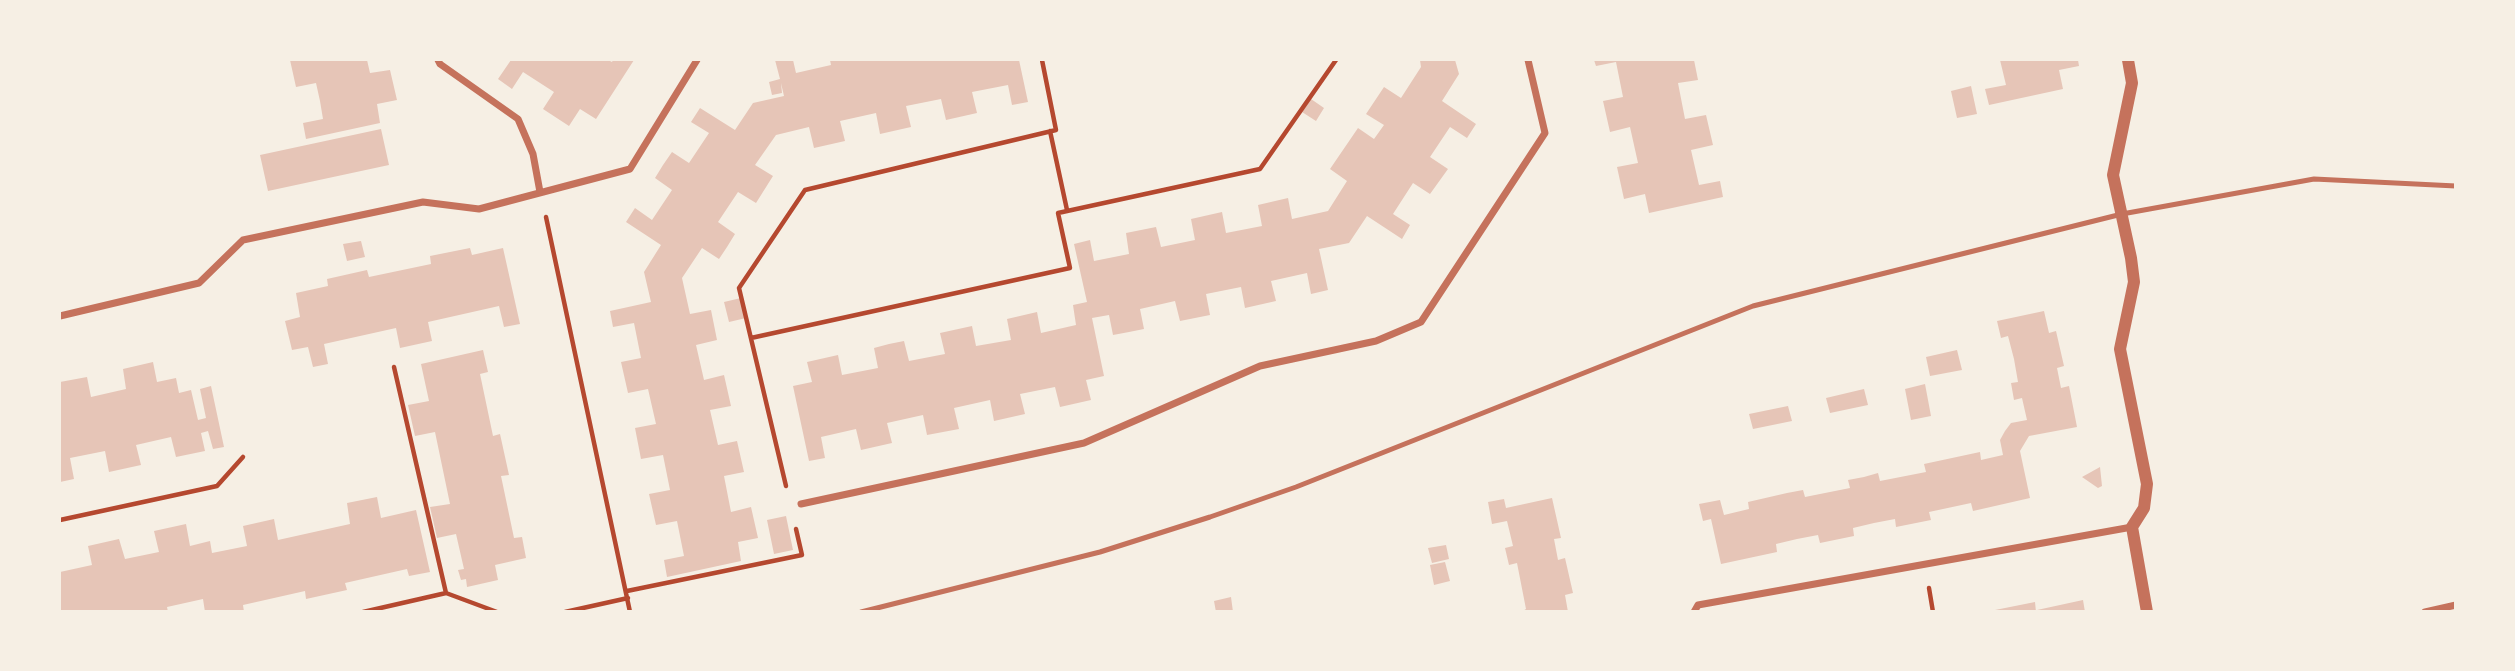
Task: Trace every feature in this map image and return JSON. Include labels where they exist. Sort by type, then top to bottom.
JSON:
[{"type":"street","points":[[438,60],[517,120],[533,154],[540,192]]},
{"type":"street","points":[[60,316],[199,283],[243,240],[423,202],[480,209],[630,169],[697,60]]},
{"type":"street","points":[[801,504],[1084,443],[1259,366],[1376,341],[1421,322],[1545,133],[1528,60]]},
{"type":"street","points":[[2129,60],[2132,83],[2113,175],[2134,282],[2120,349],[2147,484],[2144,509],[2132,527],[2147,611]]},
{"type":"street","points":[[1694,611],[1698,605],[2132,527]]},
{"type":"street","points":[[2425,611],[2455,605]]},
{"type":"lane","points":[[861,611],[1100,552],[1210,517],[1309,482],[1753,306],[2122,214],[2314,179],[2455,186]]},
{"type":"path","points":[[788,493],[739,288],[805,190],[1056,130],[1042,60]]},
{"type":"path","points":[[751,338],[1070,268],[1058,213],[1260,169],[1336,60]]},
{"type":"path","points":[[1051,131],[1067,210]]},
{"type":"path","points":[[540,192],[631,611]]},
{"type":"path","points":[[394,367],[446,593]]},
{"type":"path","points":[[60,520],[217,486],[243,457]]},
{"type":"path","points":[[626,591],[802,555],[794,518]]},
{"type":"path","points":[[363,611],[446,593],[498,611]]},
{"type":"path","points":[[565,611],[628,598]]},
{"type":"path","points":[[601,605],[603,611]]},
{"type":"building","points":[[290,60],[367,60],[370,73],[390,70],[397,100],[377,104],[380,123],[306,139],[303,123],[323,119],[320,101],[316,83],[296,87]]},
{"type":"building","points":[[511,60],[634,60],[596,119],[580,109],[569,126],[543,109],[554,92],[523,72],[512,89],[498,79]]},
{"type":"building","points":[[775,60],[793,60],[796,73],[831,65],[830,60],[1019,60],[1028,102],[1012,105],[1008,85],[972,92],[977,113],[946,120],[941,99],[906,106],[911,127],[880,134],[876,113],[840,121],[845,141],[814,148],[809,127],[776,135],[755,165],[773,176],[756,203],[738,192],[718,222],[735,234],[727,247],[719,259],[702,248],[682,278],[690,314],[711,310],[717,340],[696,345],[704,380],[724,375],[731,406],[710,410],[718,445],[737,441],[744,472],[724,476],[731,512],[751,507],[758,538],[738,542],[741,561],[667,577],[664,560],[684,556],[677,521],[656,525],[649,494],[670,490],[663,455],[641,459],[635,428],[656,424],[648,389],[628,393],[621,362],[641,358],[634,323],[613,327],[610,311],[651,302],[644,272],[661,245],[626,222],[635,208],[652,220],[672,190],[655,178],[663,165],[672,152],[689,163],[709,133],[691,122],[700,108],[735,130],[753,103],[784,96],[781,83],[782,93],[772,95],[769,82],[780,79]]},
{"type":"building","points":[[1420,60],[1455,60],[1459,74],[1442,101],[1476,124],[1467,138],[1450,127],[1430,157],[1448,169],[1430,194],[1413,183],[1393,214],[1410,225],[1402,239],[1367,216],[1349,243],[1319,249],[1328,290],[1311,294],[1307,273],[1271,281],[1276,301],[1245,308],[1241,287],[1206,294],[1210,315],[1180,321],[1175,301],[1140,309],[1144,329],[1113,335],[1109,315],[1092,318],[1104,376],[1086,380],[1091,400],[1060,407],[1055,387],[1020,394],[1025,414],[994,421],[990,400],[954,408],[959,429],[927,435],[923,415],[887,423],[892,443],[861,450],[856,429],[821,437],[825,458],[809,461],[793,386],[812,382],[807,362],[838,355],[842,375],[878,368],[874,348],[904,341],[909,361],[945,354],[940,333],[972,326],[976,346],[1011,340],[1007,319],[1037,312],[1041,333],[1076,325],[1073,305],[1087,302],[1074,244],[1090,240],[1094,261],[1129,254],[1126,233],[1156,227],[1161,247],[1195,240],[1191,219],[1222,212],[1226,233],[1262,226],[1258,205],[1288,198],[1292,219],[1328,211],[1347,181],[1330,169],[1358,128],[1374,139],[1384,125],[1366,114],[1384,87],[1401,98],[1421,67]]},
{"type":"building","points":[[1594,60],[1694,60],[1698,80],[1678,83],[1685,119],[1706,115],[1713,145],[1691,150],[1699,185],[1720,181],[1723,197],[1649,213],[1645,194],[1624,199],[1617,167],[1638,163],[1630,127],[1610,132],[1603,101],[1623,97],[1616,62],[1596,66]]},
{"type":"building","points":[[2000,60],[2078,60],[2079,66],[2059,70],[2063,89],[1989,105],[1985,89],[2006,85]]},
{"type":"building","points":[[1971,86],[1977,114],[1957,118],[1951,91]]},
{"type":"building","points":[[1311,99],[1324,108],[1316,121],[1302,112]]},
{"type":"building","points":[[381,129],[389,165],[268,191],[260,155]]},
{"type":"building","points":[[361,241],[365,257],[347,261],[343,244]]},
{"type":"building","points":[[470,248],[472,255],[503,248],[520,324],[504,327],[499,306],[428,322],[432,341],[400,348],[396,328],[324,344],[328,364],[313,367],[308,347],[292,350],[285,321],[300,317],[296,293],[328,286],[327,279],[367,270],[369,277],[431,264],[430,256]]},
{"type":"building","points":[[741,298],[746,318],[729,322],[724,302]]},
{"type":"building","points":[[2044,311],[2049,333],[2056,331],[2064,366],[2057,368],[2061,388],[2069,386],[2077,427],[2029,436],[2020,451],[2030,498],[1973,511],[1971,503],[1929,512],[1931,520],[1896,527],[1895,519],[1874,523],[1853,528],[1854,536],[1820,543],[1818,535],[1797,539],[1776,544],[1777,552],[1721,564],[1711,519],[1703,521],[1699,504],[1720,500],[1724,515],[1749,509],[1748,502],[1787,493],[1803,490],[1805,497],[1850,488],[1848,480],[1878,473],[1880,481],[1926,472],[1924,464],[1980,452],[1981,460],[2003,455],[2000,440],[2005,431],[2011,423],[2027,420],[2022,398],[2014,400],[2011,383],[2018,382],[2014,359],[2008,336],[2001,338],[1997,321]]},
{"type":"building","points":[[483,350],[488,372],[480,374],[493,436],[500,434],[509,475],[501,476],[514,538],[522,537],[526,558],[495,565],[498,580],[467,587],[466,579],[461,580],[458,570],[464,569],[456,534],[437,538],[430,507],[450,504],[435,432],[415,436],[408,405],[429,401],[421,364]]},
{"type":"building","points":[[1957,350],[1962,370],[1930,376],[1926,357]]},
{"type":"building","points":[[153,362],[157,382],[176,378],[179,393],[191,390],[198,420],[206,418],[200,389],[211,386],[224,447],[213,449],[208,431],[201,433],[205,451],[176,457],[171,437],[136,445],[141,465],[109,472],[105,451],[70,458],[74,479],[60,482],[60,382],[87,377],[91,397],[126,389],[123,369]]},
{"type":"building","points":[[1925,384],[1931,416],[1911,420],[1905,389]]},
{"type":"building","points":[[1864,389],[1868,405],[1830,413],[1826,398]]},
{"type":"building","points":[[1788,406],[1792,421],[1753,429],[1749,414]]},
{"type":"building","points":[[2100,467],[2102,486],[2098,488],[2082,477]]},
{"type":"building","points":[[377,497],[381,518],[416,510],[430,572],[409,576],[407,569],[345,583],[347,590],[306,599],[305,591],[243,605],[244,612],[205,612],[203,599],[167,607],[168,612],[60,612],[60,572],[92,565],[88,546],[119,539],[125,559],[159,552],[154,531],[186,524],[190,546],[210,541],[212,553],[247,546],[243,526],[274,519],[278,540],[350,524],[347,503]]},
{"type":"building","points":[[1552,498],[1561,538],[1554,539],[1558,560],[1565,558],[1573,593],[1565,595],[1568,612],[1521,612],[1526,609],[1517,563],[1509,565],[1505,548],[1513,546],[1507,521],[1492,524],[1488,502],[1504,499],[1506,508]]},
{"type":"building","points":[[786,516],[793,550],[774,554],[767,520]]},
{"type":"building","points":[[1446,545],[1449,559],[1432,563],[1428,548]]},
{"type":"building","points":[[1445,562],[1450,581],[1434,585],[1430,565]]},
{"type":"building","points":[[1231,597],[1233,612],[1216,612],[1214,601]]},
{"type":"building","points":[[2083,600],[2085,612],[2037,612],[2037,610]]},
{"type":"building","points":[[2035,602],[2036,612],[1995,612],[1995,610]]}]
